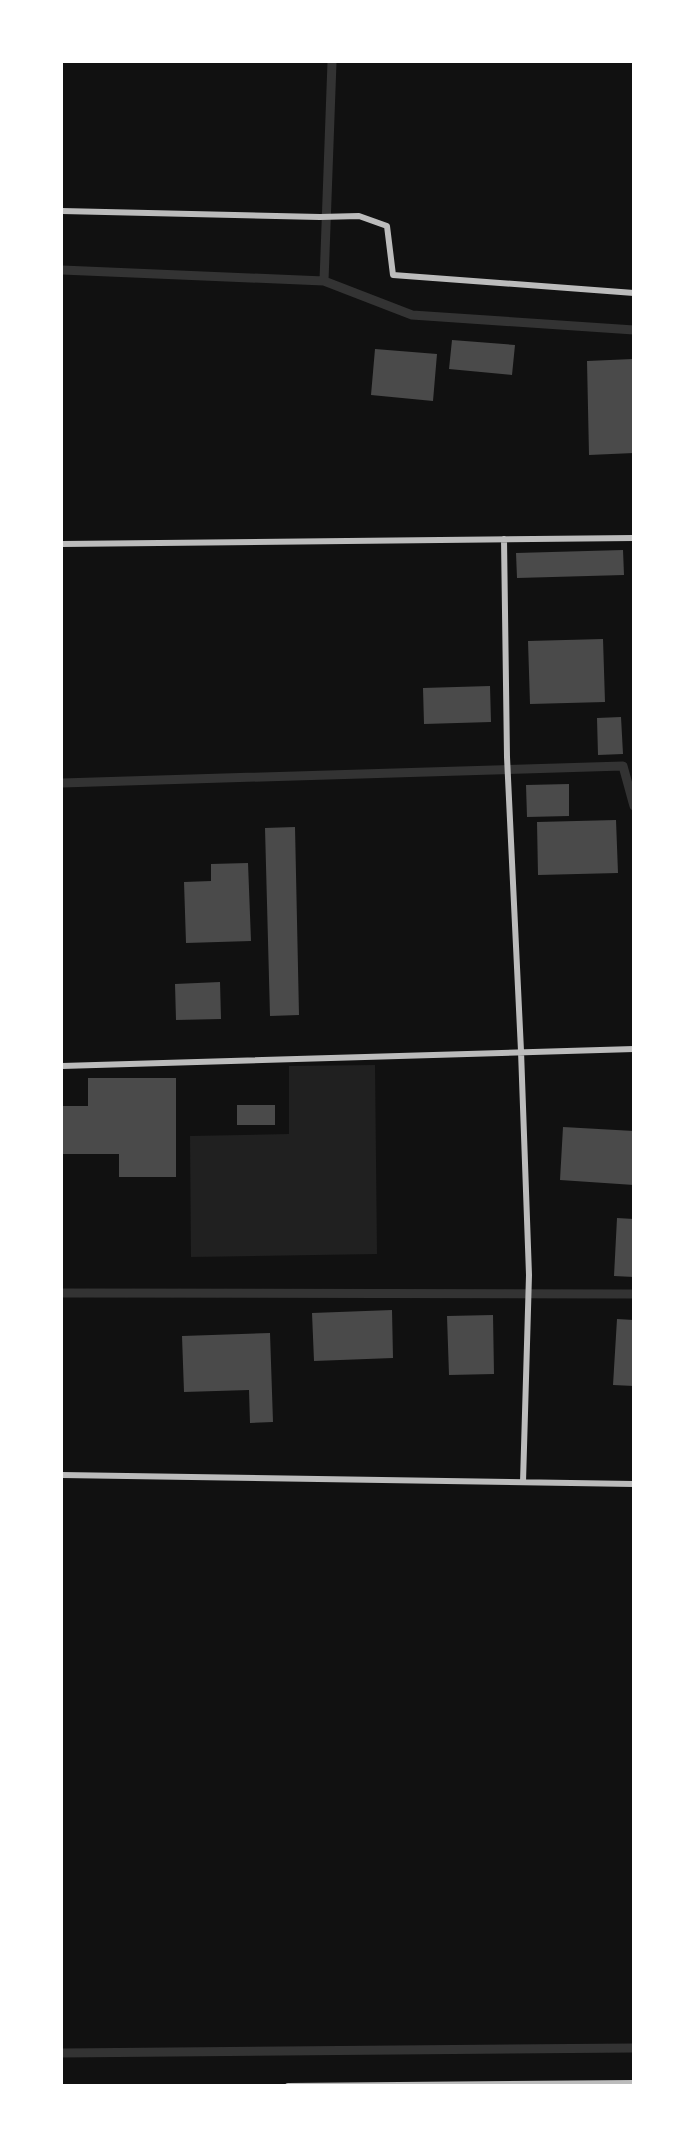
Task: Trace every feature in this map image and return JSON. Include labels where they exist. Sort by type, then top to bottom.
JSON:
[{"type":"street","points":[[62,211],[359,216],[387,225],[393,275],[633,293]]},
{"type":"street","points":[[504,538],[507,757],[530,1307],[523,1482]]},
{"type":"street","points":[[62,544],[633,538]]},
{"type":"street","points":[[62,1066],[633,1049]]},
{"type":"street","points":[[62,1475],[633,1484]]},
{"type":"street","points":[[288,2085],[633,2083]]},
{"type":"shaded area","points":[[375,1065],[377,1254],[191,1257],[190,1136],[289,1134],[289,1066]]},
{"type":"building","points":[[452,340],[515,345],[512,375],[449,369]]},
{"type":"building","points":[[375,349],[437,354],[433,401],[371,395]]},
{"type":"building","points":[[633,359],[634,453],[589,455],[587,361]]},
{"type":"building","points":[[623,550],[624,575],[517,578],[516,553]]},
{"type":"building","points":[[603,639],[605,702],[530,704],[528,641]]},
{"type":"building","points":[[490,686],[491,722],[424,724],[423,688]]},
{"type":"building","points":[[621,717],[623,754],[598,755],[597,718]]},
{"type":"building","points":[[569,784],[569,816],[527,817],[526,785]]},
{"type":"building","points":[[616,820],[618,873],[538,875],[537,822]]},
{"type":"building","points":[[295,827],[299,1015],[270,1016],[265,828]]},
{"type":"building","points":[[248,863],[251,941],[186,943],[184,882],[211,881],[211,864]]},
{"type":"building","points":[[220,982],[221,1019],[176,1020],[175,984]]},
{"type":"building","points":[[88,1078],[176,1078],[176,1177],[119,1177],[119,1154],[62,1154],[62,1106],[88,1106]]},
{"type":"building","points":[[237,1105],[275,1105],[275,1125],[237,1125]]},
{"type":"building","points":[[563,1127],[634,1131],[634,1185],[560,1180]]},
{"type":"building","points":[[617,1218],[634,1219],[634,1277],[614,1276]]},
{"type":"building","points":[[392,1310],[393,1358],[314,1361],[312,1313]]},
{"type":"building","points":[[493,1315],[494,1374],[449,1375],[447,1316]]},
{"type":"building","points":[[617,1319],[634,1320],[634,1386],[613,1385]]},
{"type":"building","points":[[270,1333],[273,1422],[250,1423],[249,1390],[184,1392],[182,1336]]},
{"type":"waterway","points":[[324,281],[332,62]]},
{"type":"waterway","points":[[62,270],[324,281],[412,315],[634,330]]},
{"type":"waterway","points":[[62,783],[623,766],[634,806]]},
{"type":"waterway","points":[[62,1293],[634,1294]]},
{"type":"waterway","points":[[62,2053],[634,2048]]}]
